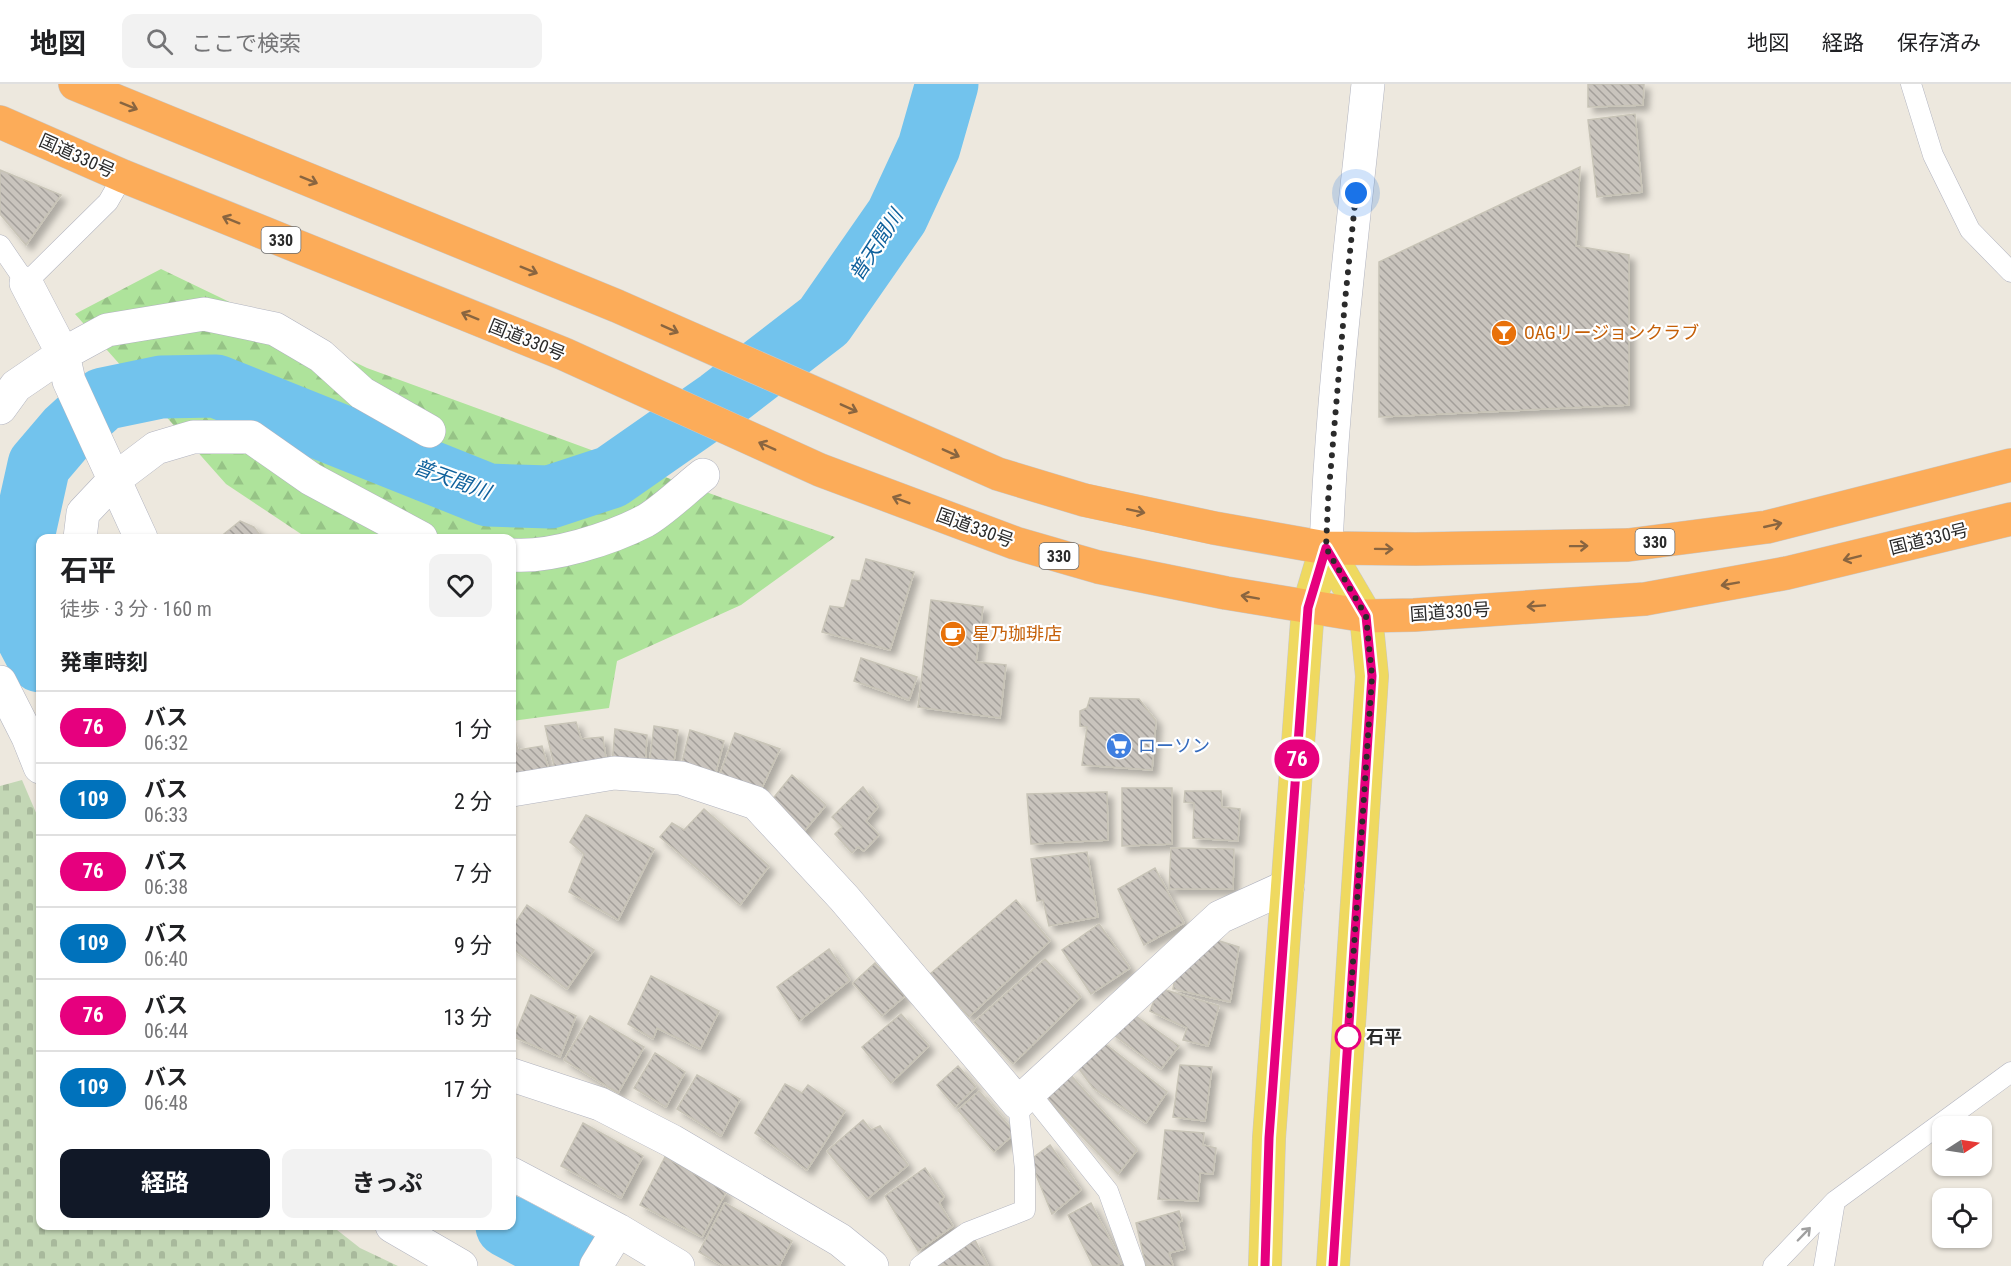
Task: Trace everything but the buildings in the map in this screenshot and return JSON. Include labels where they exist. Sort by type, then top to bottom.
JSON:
[{"type":"highway","name":"330","points":[[75,84],[617,306],[998,474],[1084,500],[1224,530],[1326,548],[1416,549],[1628,545],[1767,527],[2011,465]]},
{"type":"highway","name":"国道330号","points":[[0,122],[123,176],[564,354],[820,470],[1015,543],[1098,567],[1308,608],[1366,616],[1414,615],[1645,599],[1787,573],[2011,519]]},
{"type":"main road","points":[[1265,1266],[1269,1138],[1308,608],[1326,548]]},
{"type":"main road","points":[[1326,548],[1366,616],[1372,676],[1333,1266]]},
{"type":"street","points":[[1326,548],[1345,301],[1368,84]]},
{"type":"street","points":[[26,283],[139,534]]},
{"type":"street","points":[[0,408],[16,386],[66,368],[107,330],[204,314],[275,329],[321,356],[362,393],[429,431]]},
{"type":"street","points":[[80,534],[83,513],[109,467],[156,448],[193,437],[251,436],[311,479],[414,534]]},
{"type":"street","points":[[516,555],[525,556],[592,543],[646,520],[703,475]]},
{"type":"street","points":[[0,682],[36,757]]},
{"type":"street","points":[[516,789],[614,773],[681,778],[756,803],[1023,1098],[1220,917],[1288,886]]},
{"type":"street","points":[[516,1076],[600,1104],[672,1141],[840,1240],[872,1266]]},
{"type":"street","points":[[516,1176],[678,1266]]},
{"type":"street","points":[[399,1230],[461,1266]]},
{"type":"street","points":[[596,1266],[617,1231]]},
{"type":"lane","points":[[1911,84],[1933,156],[1970,230],[2011,272]]},
{"type":"lane","points":[[0,245],[26,283],[108,202],[123,176]]},
{"type":"lane","points":[[1773,1266],[1835,1201],[2011,1072]]},
{"type":"lane","points":[[920,1266],[968,1232],[1025,1210],[1023,1098]]},
{"type":"lane","points":[[1023,1098],[1107,1191],[1135,1266]]},
{"type":"lane","points":[[1824,1266],[1835,1201]]},
{"type":"green space","points":[[161,269],[367,368],[835,537],[741,605],[617,661],[609,708],[516,720],[516,534],[301,534],[226,484],[75,314]]},
{"type":"green space","points":[[22,780],[36,813],[36,1230],[337,1230],[360,1248],[398,1266],[0,1266],[0,786]]},
{"type":"waterway","name":"普天間川","points":[[36,653],[21,625],[23,537],[39,465],[68,431],[103,399],[161,387],[216,386],[488,495],[550,497],[611,477],[720,401],[824,321],[897,216],[929,147],[947,84]]},
{"type":"waterway","name":"普天間川","points":[[514,1230],[582,1266]]},
{"type":"bus line","name":"76","points":[[1265,1266],[1269,1138],[1308,608],[1326,548],[1366,616],[1372,676],[1333,1266]]},
{"type":"place","name":"OAGリージョンクラブ","points":[[1504,333]]},
{"type":"place","name":"星乃珈琲店","points":[[953,634]]},
{"type":"place","name":"ローソン","points":[[1119,746]]},
{"type":"place","name":"石平","points":[[1348,1037]]},
{"type":"route","points":[[1348,1037],[1372,676],[1366,616],[1326,548],[1328,501],[1356,193]]}]
